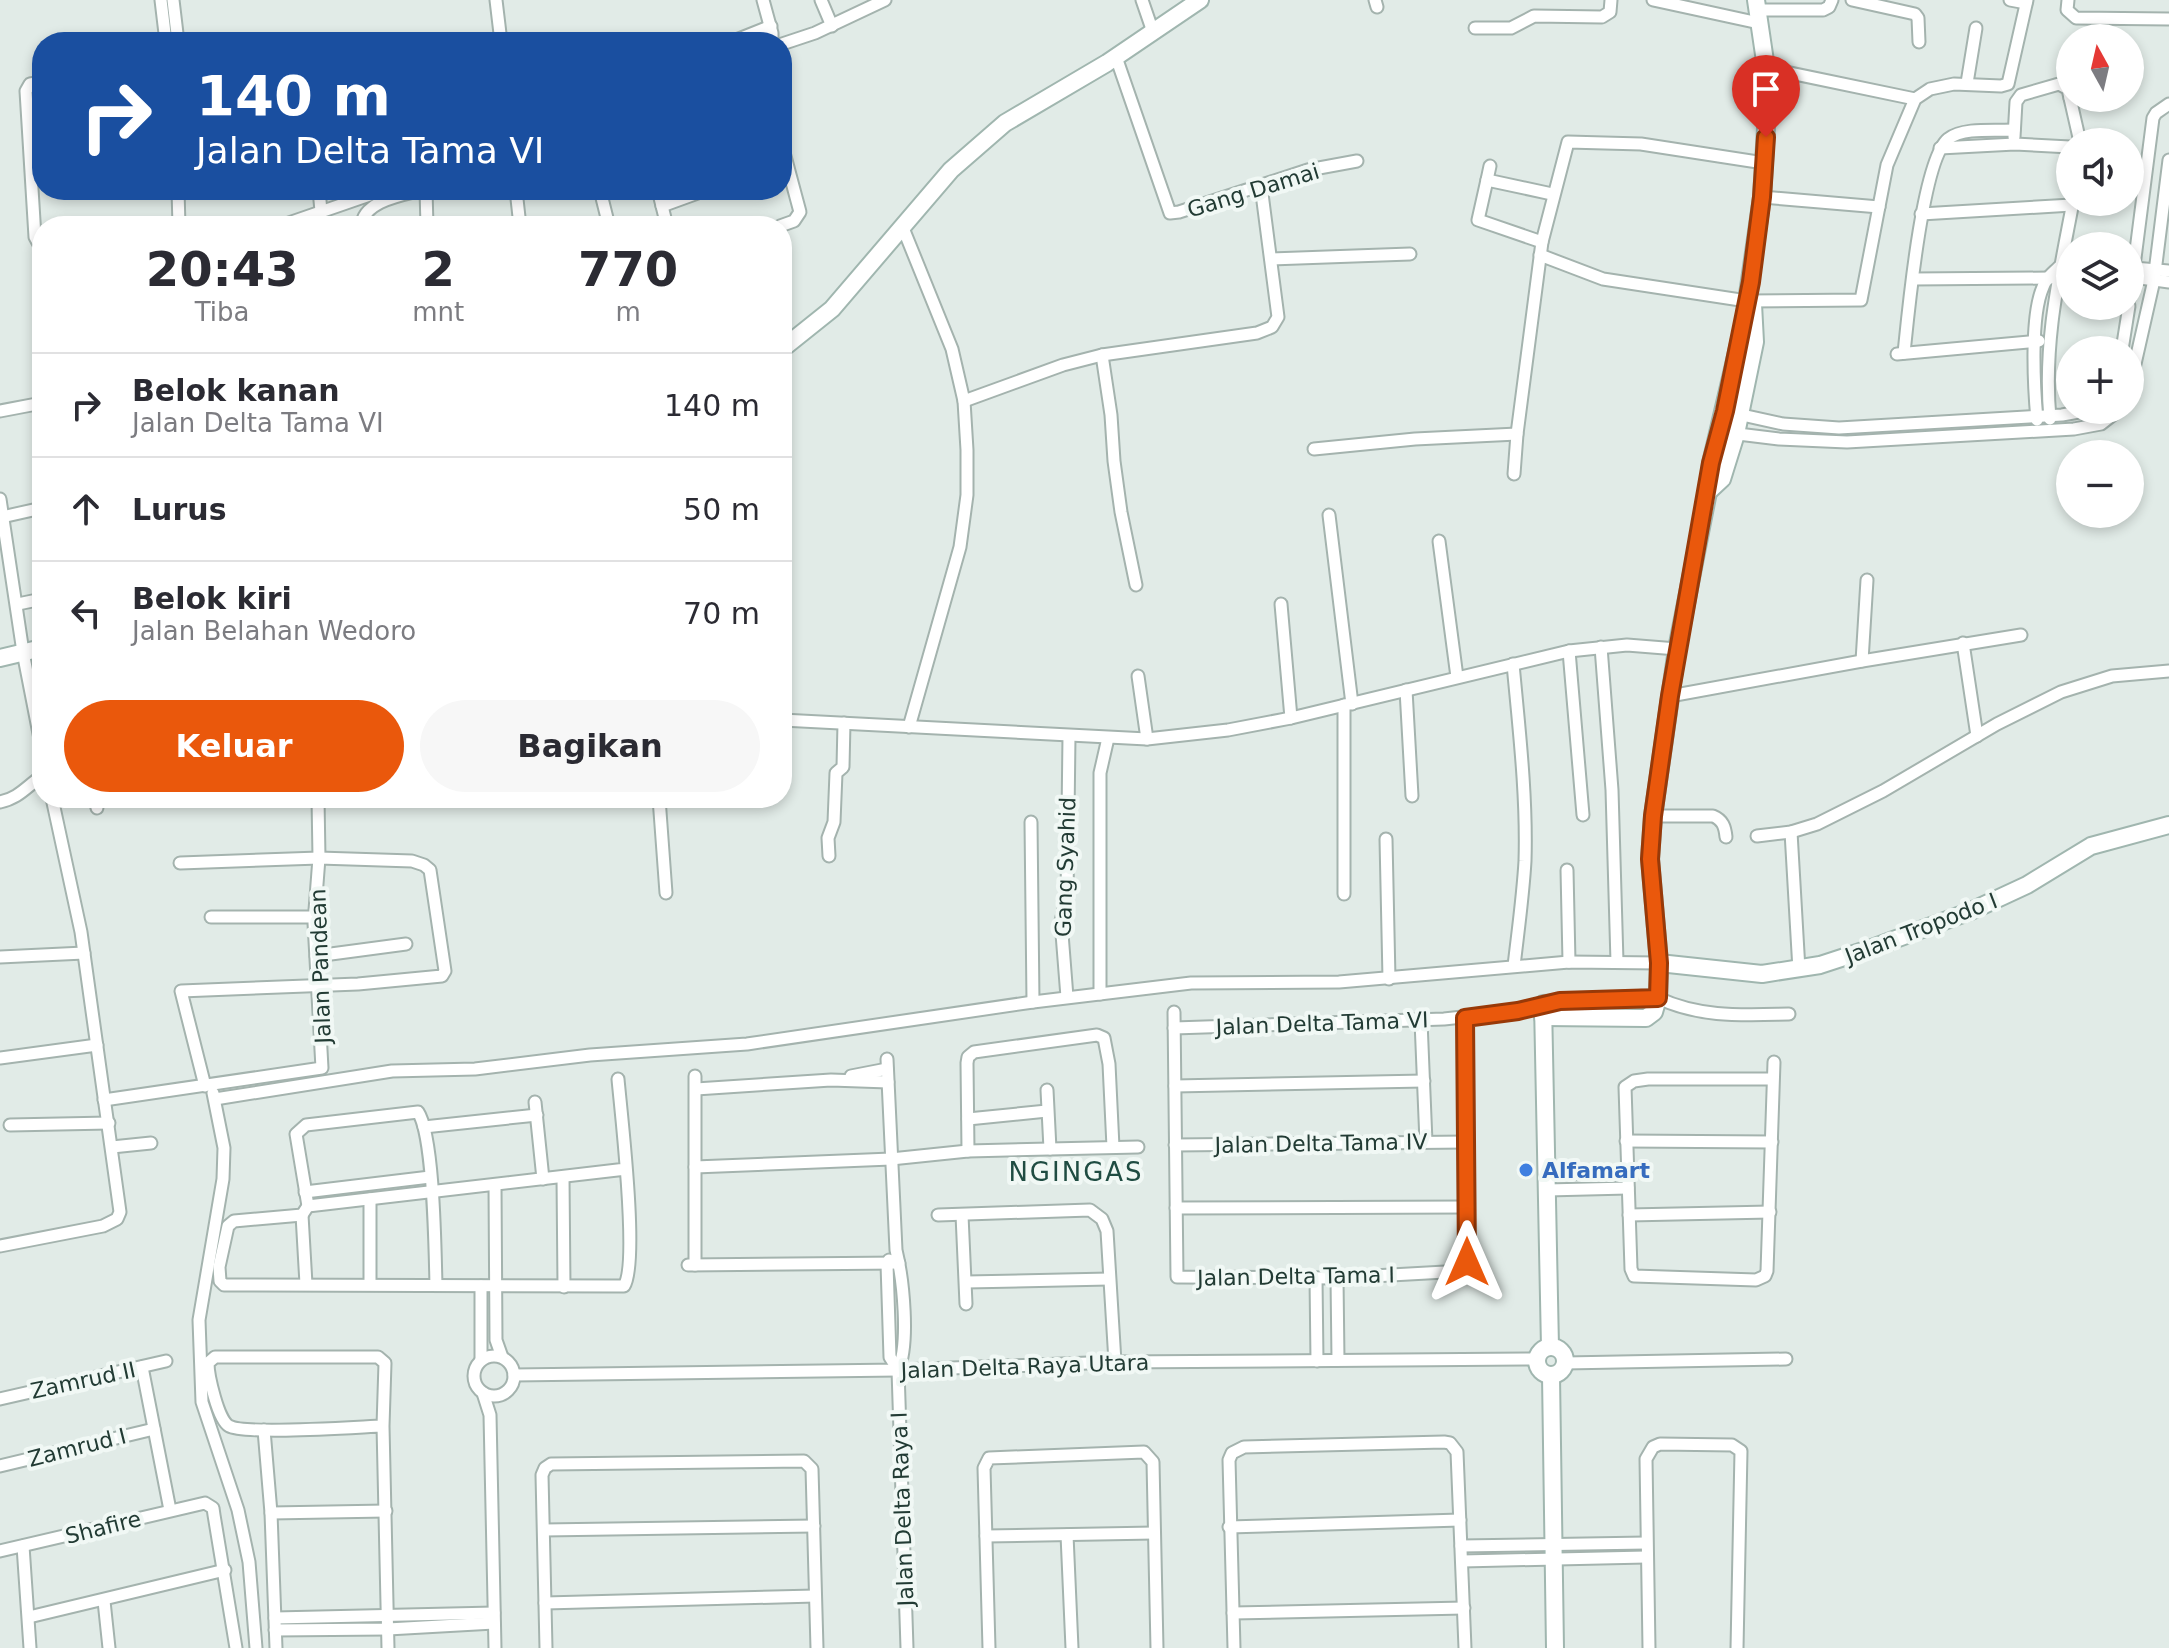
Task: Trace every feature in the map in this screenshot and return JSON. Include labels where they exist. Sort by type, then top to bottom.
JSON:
[{"type":"street","points":[[161,0],[165,32]]},
{"type":"street","points":[[173,0],[177,32]]},
{"type":"street","points":[[496,0],[500,32]]},
{"type":"street","points":[[763,0],[771,32]]},
{"type":"street","points":[[821,0],[832,26]]},
{"type":"street","points":[[792,40],[832,26],[885,0]]},
{"type":"street","points":[[1142,0],[1153,32]]},
{"type":"street","points":[[792,341],[832,309],[951,170],[990,134],[1116,57],[1200,0]]},
{"type":"street","points":[[1475,28],[1511,28],[1534,16],[1602,17],[1610,12],[1611,0]]},
{"type":"street","points":[[1653,0],[1757,11],[1823,10],[1829,7],[1832,0]]},
{"type":"street","points":[[1852,0],[1915,14],[1919,42]]},
{"type":"street","points":[[1766,68],[1915,99],[1940,86],[1967,83],[2001,86],[2009,82],[2027,2],[2010,0]]},
{"type":"street","points":[[2068,0],[2067,10],[2076,18],[2169,19]]},
{"type":"street","points":[[1550,1347],[1543,1010],[1646,1018],[1654,1012],[1658,998],[1659,963],[1651,889],[1653,816],[1677,649],[1711,463],[1728,432],[1733,413],[1749,322],[1762,197],[1766,68],[1757,11]]},
{"type":"street","points":[[756,32],[771,26]]},
{"type":"street","points":[[1967,83],[1976,28]]},
{"type":"street","name":"Gang Damai","points":[[1116,57],[1170,213],[1308,170],[1357,161]]},
{"type":"street","points":[[32,84],[26,91],[32,188]]},
{"type":"street","points":[[2015,144],[2016,102],[2026,92],[2056,85]]},
{"type":"street","points":[[1540,255],[1603,279],[1750,301],[1861,300],[1887,165],[1915,99]]},
{"type":"street","points":[[2139,232],[2153,118],[2169,104]]},
{"type":"street","points":[[2014,130],[1960,134],[1950,137],[1940,148],[1921,214],[1900,354],[2042,341]]},
{"type":"street","points":[[1514,474],[1542,242],[1552,194],[1568,142],[1641,144],[1764,163]]},
{"type":"street","points":[[1940,148],[2015,144],[2056,146]]},
{"type":"street","points":[[2141,336],[2154,275],[2169,160]]},
{"type":"street","points":[[1490,166],[1478,220],[1542,242]]},
{"type":"street","points":[[1487,180],[1552,194]]},
{"type":"street","points":[[964,401],[1063,365],[1102,355],[1269,329],[1278,317],[1261,186]]},
{"type":"street","points":[[792,187],[800,212],[792,222]]},
{"type":"street","points":[[1762,197],[1879,207]]},
{"type":"street","points":[[320,200],[321,211]]},
{"type":"street","points":[[307,216],[354,200]]},
{"type":"street","points":[[364,216],[369,210],[389,200]]},
{"type":"street","points":[[660,200],[664,216]]},
{"type":"street","points":[[662,206],[678,200]]},
{"type":"street","points":[[1921,214],[2056,205]]},
{"type":"street","points":[[2038,430],[2036,415],[2042,341],[2070,216]]},
{"type":"street","points":[[903,228],[952,349],[964,401],[967,450],[965,526],[909,727]]},
{"type":"street","points":[[1271,259],[1410,254]]},
{"type":"street","points":[[2154,275],[2169,271]]},
{"type":"street","points":[[2144,274],[2169,282]]},
{"type":"street","points":[[1913,279],[2054,279]]},
{"type":"street","points":[[2042,341],[2051,430]]},
{"type":"street","points":[[1102,355],[1117,488],[1136,585]]},
{"type":"street","points":[[0,411],[32,405]]},
{"type":"street","points":[[1733,413],[1811,427],[1839,428],[2056,414]]},
{"type":"street","points":[[1728,432],[1813,442],[1847,442],[2074,429],[2101,424]]},
{"type":"street","points":[[1314,449],[1415,439],[1517,434]]},
{"type":"street","points":[[0,499],[32,698]]},
{"type":"street","points":[[2,517],[32,510]]},
{"type":"street","points":[[1329,515],[1348,704],[1344,894]]},
{"type":"street","points":[[1439,541],[1457,677]]},
{"type":"street","points":[[1862,661],[1867,580]]},
{"type":"street","points":[[18,604],[32,601]]},
{"type":"street","points":[[1281,604],[1291,718]]},
{"type":"street","points":[[1670,696],[2021,635]]},
{"type":"street","points":[[1963,643],[1977,736]]},
{"type":"street","points":[[792,720],[1147,739],[1228,730],[1291,718],[1569,651],[1645,645],[1677,649]]},
{"type":"street","points":[[1601,647],[1612,790],[1617,962]]},
{"type":"street","points":[[0,658],[32,650]]},
{"type":"street","points":[[1569,651],[1583,815]]},
{"type":"street","points":[[1513,664],[1525,842],[1523,892],[1514,966]]},
{"type":"street","points":[[1757,836],[1791,832],[1817,824],[2061,692],[2090,681],[2169,671]]},
{"type":"street","points":[[1138,676],[1147,739]]},
{"type":"street","points":[[1406,690],[1412,796]]},
{"type":"street","points":[[829,856],[828,838],[834,822],[836,773],[843,767],[844,723]]},
{"type":"street","name":"Gang Syahid","points":[[1067,997],[1061,921],[1067,898],[1069,736]]},
{"type":"street","points":[[1100,994],[1100,773],[1108,738]]},
{"type":"street","points":[[0,802],[19,796],[32,783]]},
{"type":"street","points":[[0,1246],[103,1226],[117,1219],[120,1212],[84,953],[54,808]]},
{"type":"street","name":"Jalan Pandean","points":[[203,1086],[322,1068],[315,917],[318,808]]},
{"type":"street","points":[[660,808],[666,893]]},
{"type":"street","points":[[1653,816],[1713,816],[1724,826],[1726,837]]},
{"type":"street","points":[[1031,822],[1033,1002]]},
{"type":"street","name":"Jalan Tropodo I","points":[[1659,963],[1746,973],[1799,970],[1869,949],[1971,911],[2027,885],[2091,846],[2169,825]]},
{"type":"street","points":[[1791,832],[1799,970]]},
{"type":"street","points":[[1386,839],[1389,979]]},
{"type":"street","points":[[180,863],[319,858],[412,861],[424,865],[430,870],[444,975],[318,987],[181,991],[203,1086],[215,1099],[224,1148],[223,1179],[199,1320],[202,1402],[233,1495],[249,1562],[256,1648]]},
{"type":"street","points":[[1567,870],[1569,962]]},
{"type":"street","points":[[211,917],[315,917]]},
{"type":"street","points":[[316,956],[406,944]]},
{"type":"street","points":[[0,957],[84,953]]},
{"type":"street","points":[[215,1099],[392,1071],[475,1069],[590,1055],[735,1045],[1067,997],[1227,981],[1339,982],[1569,962],[1659,963]]},
{"type":"street","points":[[1658,998],[1678,1008],[1709,1014],[1789,1014]]},
{"type":"street","name":"Jalan Delta Tama VI","points":[[1174,1028],[1421,1021],[1543,1010]]},
{"type":"street","points":[[1174,1012],[1176,1208],[1467,1207],[1465,1018]]},
{"type":"street","points":[[1421,1021],[1426,1142]]},
{"type":"street","points":[[968,1151],[967,1063],[971,1054],[1099,1036],[1105,1043],[1109,1064],[1113,1147]]},
{"type":"street","points":[[0,1058],[97,1045]]},
{"type":"street","points":[[1773,1079],[1648,1079],[1630,1082],[1624,1089],[1631,1269],[1634,1276],[1756,1280],[1765,1276],[1774,1062]]},
{"type":"street","name":"Jalan Delta Raya I","points":[[831,1080],[887,1064],[896,1250],[893,1264],[904,1357],[898,1370],[907,1648]]},
{"type":"street","points":[[618,1079],[626,1169],[630,1240],[627,1283],[619,1287],[224,1285],[219,1277],[230,1222],[370,1199],[626,1169]]},
{"type":"street","points":[[1175,1086],[1424,1081]]},
{"type":"street","points":[[888,1082],[696,1083],[691,1265],[893,1264]]},
{"type":"street","points":[[104,1100],[203,1086]]},
{"type":"street","points":[[1047,1090],[1050,1149]]},
{"type":"street","points":[[535,1102],[543,1179]]},
{"type":"street","points":[[306,1284],[305,1192],[296,1134],[306,1125],[413,1111],[420,1115],[424,1127],[432,1192],[436,1285]]},
{"type":"street","points":[[968,1119],[1047,1111]]},
{"type":"street","points":[[424,1127],[537,1115]]},
{"type":"street","points":[[10,1125],[109,1123]]},
{"type":"street","points":[[1626,1141],[1772,1142]]},
{"type":"street","name":"Jalan Delta Tama IV","points":[[1175,1145],[1467,1142]]},
{"type":"street","points":[[112,1147],[151,1143]]},
{"type":"street","points":[[695,1167],[891,1159],[968,1151],[1138,1147]]},
{"type":"street","points":[[1547,1183],[1627,1171]]},
{"type":"street","points":[[305,1192],[430,1177]]},
{"type":"street","points":[[563,1177],[564,1287]]},
{"type":"street","points":[[1547,1183],[1628,1188]]},
{"type":"street","points":[[483,1393],[498,1395],[509,1389],[514,1375],[502,1357],[496,1340],[495,1185]]},
{"type":"street","points":[[370,1199],[370,1284]]},
{"type":"street","name":"Jalan Delta Tama I","points":[[1176,1208],[1177,1277],[1337,1278],[1463,1271],[1467,1262],[1467,1207]]},
{"type":"street","points":[[938,1215],[1094,1212],[1102,1219],[1107,1231],[1115,1362]]},
{"type":"street","points":[[1629,1215],[1770,1212]]},
{"type":"street","points":[[962,1215],[966,1304]]},
{"type":"street","points":[[1316,1278],[1317,1361]]},
{"type":"street","points":[[1337,1278],[1338,1360]]},
{"type":"street","points":[[966,1282],[1109,1279]]},
{"type":"street","points":[[481,1286],[481,1360]]},
{"type":"street","points":[[1550,1347],[1560,1350],[1565,1363],[1561,1372],[1551,1376],[1539,1369],[1536,1359],[1541,1350],[1550,1347]]},
{"type":"street","points":[[383,1426],[264,1430],[234,1428],[225,1424],[208,1369],[210,1360],[215,1357],[382,1359],[387,1366],[383,1426],[388,1648]]},
{"type":"street","points":[[495,1648],[490,1415],[483,1393],[473,1377],[481,1360],[502,1357]]},
{"type":"street","name":"Jalan Delta Raya Utara","points":[[514,1375],[898,1370],[1115,1362],[1536,1359]]},
{"type":"street","points":[[1565,1363],[1786,1359]]},
{"type":"street","name":"Zamrud II","points":[[0,1399],[166,1361]]},
{"type":"street","points":[[142,1367],[170,1510]]},
{"type":"street","points":[[1551,1376],[1555,1648]]},
{"type":"street","points":[[490,1415],[498,1395]]},
{"type":"street","name":"Zamrud I","points":[[0,1466],[154,1429]]},
{"type":"street","points":[[264,1430],[271,1513],[276,1648]]},
{"type":"street","points":[[1234,1648],[1229,1460],[1237,1449],[1450,1443],[1457,1452],[1465,1648]]},
{"type":"street","points":[[1649,1648],[1646,1459],[1653,1447],[1660,1444],[1732,1445],[1738,1448],[1742,1457],[1737,1648]]},
{"type":"street","points":[[989,1648],[984,1468],[989,1458],[1144,1452],[1153,1462],[1157,1648]]},
{"type":"street","points":[[546,1648],[542,1475],[545,1468],[551,1464],[804,1461],[812,1469],[817,1648]]},
{"type":"street","name":"Shafire","points":[[0,1551],[205,1503],[213,1508],[225,1570]]},
{"type":"street","points":[[271,1513],[386,1511]]},
{"type":"street","points":[[1229,1527],[1460,1520]]},
{"type":"street","points":[[544,1530],[814,1526]]},
{"type":"street","points":[[986,1536],[1154,1533]]},
{"type":"street","points":[[1067,1535],[1072,1648]]},
{"type":"street","points":[[1462,1561],[1646,1543]]},
{"type":"street","points":[[23,1546],[30,1648]]},
{"type":"street","points":[[1461,1546],[1646,1557]]},
{"type":"street","points":[[29,1617],[225,1570],[236,1648]]},
{"type":"street","points":[[545,1603],[815,1596]]},
{"type":"street","points":[[104,1601],[109,1648]]},
{"type":"street","points":[[1233,1613],[1464,1608]]},
{"type":"street","points":[[275,1624],[388,1616],[494,1618]]},
{"type":"street","points":[[275,1624],[388,1629],[494,1618]]},
{"type":"place","name":"Alfamart","points":[[1526,1170]]},
{"type":"district","name":"NGINGAS","points":[[1076,1172]]},
{"type":"route","points":[[1467,1262],[1465,1018],[1518,1011],[1560,1001],[1658,998],[1658,939],[1650,859],[1653,816],[1677,649],[1711,463],[1725,411],[1751,282],[1766,137]]}]
